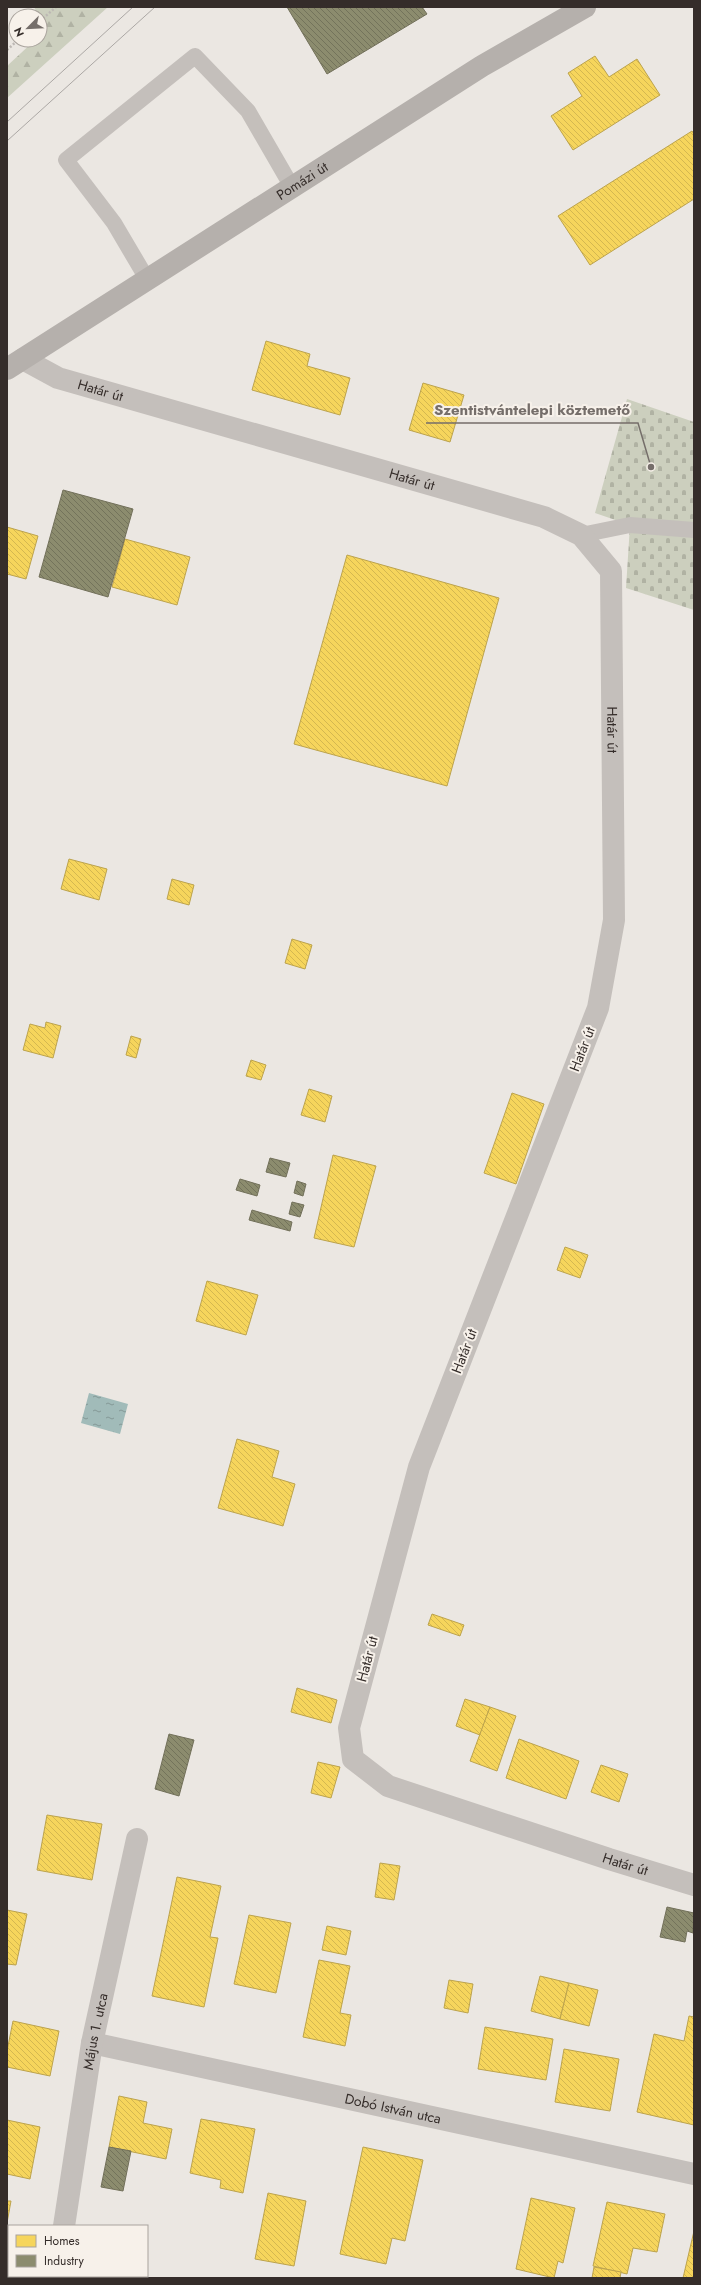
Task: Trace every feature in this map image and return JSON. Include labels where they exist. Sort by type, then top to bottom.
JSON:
[{"type":"main road","name":"Pomázi út","points":[[15,364],[482,66],[585,7]]},
{"type":"street","name":"Határ út","points":[[15,364],[58,378],[544,517],[582,535],[611,571],[614,920],[598,1008],[419,1467],[348,1728],[354,1759],[388,1786],[609,1859],[694,1885]]},
{"type":"street","name":"Május 1. utca","points":[[64,2225],[92,2043],[137,1839]]},
{"type":"street","name":"Dobó István utca","points":[[92,2043],[694,2174]]},
{"type":"lane","points":[[147,279],[114,223],[66,160],[195,56],[248,111],[292,188]]},
{"type":"lane","points":[[582,535],[630,525],[694,530]]},
{"type":"path","points":[[48,14],[56,7]]},
{"type":"green space","points":[[108,7],[7,98],[7,66],[26,48],[48,48],[48,8],[35,8]]},
{"type":"green space","points":[[627,399],[694,422],[694,610],[626,588],[630,525],[595,513]]},
{"type":"water","points":[[89,1393],[128,1404],[120,1434],[81,1423]]},
{"type":"building: Homes","points":[[595,56],[609,77],[637,59],[660,95],[573,150],[551,116],[582,96],[568,73]]},
{"type":"building: Homes","points":[[692,131],[694,134],[694,199],[590,265],[558,216]]},
{"type":"building: Homes","points":[[266,341],[310,354],[307,366],[350,378],[340,415],[252,390]]},
{"type":"building: Homes","points":[[423,383],[464,395],[450,442],[409,430]]},
{"type":"building: Homes","points":[[7,527],[38,536],[26,579],[7,574]]},
{"type":"building: Homes","points":[[125,539],[190,557],[177,605],[112,587]]},
{"type":"building: Homes","points":[[347,555],[499,598],[447,786],[294,744]]},
{"type":"building: Homes","points":[[69,859],[107,869],[99,900],[61,889]]},
{"type":"building: Homes","points":[[172,879],[194,885],[189,905],[167,899]]},
{"type":"building: Homes","points":[[292,939],[312,945],[305,969],[285,963]]},
{"type":"building: Homes","points":[[46,1022],[61,1026],[53,1058],[23,1050],[30,1024],[45,1028]]},
{"type":"building: Homes","points":[[131,1036],[141,1039],[136,1058],[126,1055]]},
{"type":"building: Homes","points":[[251,1060],[266,1065],[261,1080],[246,1076]]},
{"type":"building: Homes","points":[[309,1089],[332,1096],[325,1122],[301,1115]]},
{"type":"building: Homes","points":[[512,1093],[544,1104],[516,1184],[484,1173]]},
{"type":"building: Homes","points":[[333,1155],[376,1166],[354,1247],[314,1238]]},
{"type":"building: Homes","points":[[565,1247],[588,1255],[580,1278],[557,1270]]},
{"type":"building: Homes","points":[[207,1281],[258,1295],[246,1335],[196,1321]]},
{"type":"building: Homes","points":[[237,1439],[279,1451],[272,1477],[295,1484],[283,1526],[218,1508]]},
{"type":"building: Homes","points":[[432,1614],[464,1625],[460,1636],[428,1625]]},
{"type":"building: Homes","points":[[297,1688],[337,1700],[331,1723],[291,1712]]},
{"type":"building: Homes","points":[[465,1699],[490,1707],[480,1735],[456,1726]]},
{"type":"building: Homes","points":[[490,1707],[516,1716],[497,1771],[470,1761]]},
{"type":"building: Homes","points":[[519,1739],[579,1761],[566,1799],[506,1778]]},
{"type":"building: Homes","points":[[318,1762],[340,1767],[331,1798],[311,1793]]},
{"type":"building: Homes","points":[[601,1765],[628,1774],[619,1802],[591,1792]]},
{"type":"building: Homes","points":[[47,1815],[102,1824],[92,1880],[37,1870]]},
{"type":"building: Homes","points":[[380,1863],[400,1866],[394,1900],[375,1897]]},
{"type":"building: Homes","points":[[177,1877],[221,1886],[210,1937],[218,1938],[204,2007],[152,1996]]},
{"type":"building: Homes","points":[[7,1910],[27,1914],[16,1965],[7,1964]]},
{"type":"building: Homes","points":[[249,1915],[291,1923],[276,1993],[234,1984]]},
{"type":"building: Homes","points":[[327,1926],[351,1931],[346,1955],[322,1950]]},
{"type":"building: Homes","points":[[319,1960],[350,1966],[340,2013],[351,2015],[345,2046],[303,2037]]},
{"type":"building: Homes","points":[[540,1976],[569,1983],[560,2019],[531,2011]]},
{"type":"building: Homes","points":[[449,1980],[473,1984],[468,2013],[444,2008]]},
{"type":"building: Homes","points":[[569,1983],[598,1990],[589,2026],[560,2019]]},
{"type":"building: Homes","points":[[689,2016],[694,2017],[694,2125],[637,2112],[654,2034],[684,2041]]},
{"type":"building: Homes","points":[[13,2021],[59,2031],[50,2076],[7,2067],[7,2051]]},
{"type":"building: Homes","points":[[485,2027],[553,2039],[546,2080],[478,2069]]},
{"type":"building: Homes","points":[[564,2049],[619,2059],[610,2111],[555,2102]]},
{"type":"building: Homes","points":[[119,2096],[147,2102],[143,2123],[172,2129],[166,2159],[109,2147]]},
{"type":"building: Homes","points":[[201,2119],[255,2129],[243,2193],[220,2188],[221,2180],[190,2173]]},
{"type":"building: Homes","points":[[7,2120],[40,2127],[30,2179],[7,2174]]},
{"type":"building: Homes","points":[[363,2147],[423,2160],[405,2241],[392,2238],[386,2264],[340,2254]]},
{"type":"building: Homes","points":[[268,2193],[306,2201],[294,2266],[255,2259]]},
{"type":"building: Homes","points":[[531,2198],[575,2208],[563,2263],[558,2261],[554,2278],[516,2269]]},
{"type":"building: Homes","points":[[7,2201],[11,2201],[7,2223]]},
{"type":"building: Homes","points":[[607,2202],[665,2214],[657,2252],[633,2248],[627,2274],[593,2266]]},
{"type":"building: Homes","points":[[694,2231],[694,2278],[683,2278]]},
{"type":"building: Homes","points":[[7,2239],[8,2277],[14,2277],[7,2278]]},
{"type":"building: Homes","points":[[594,2267],[621,2272],[620,2278],[592,2278]]},
{"type":"building: Industry","points":[[287,7],[422,7],[427,14],[327,74]]},
{"type":"building: Industry","points":[[63,490],[133,509],[108,597],[39,577]]},
{"type":"building: Industry","points":[[270,1158],[290,1163],[286,1177],[266,1172]]},
{"type":"building: Industry","points":[[240,1179],[260,1185],[257,1196],[236,1190]]},
{"type":"building: Industry","points":[[297,1181],[306,1184],[303,1196],[294,1193]]},
{"type":"building: Industry","points":[[292,1202],[304,1205],[300,1217],[289,1214]]},
{"type":"building: Industry","points":[[252,1210],[292,1222],[290,1231],[249,1220]]},
{"type":"building: Industry","points":[[169,1734],[194,1740],[179,1796],[155,1789]]},
{"type":"building: Industry","points":[[667,1907],[694,1913],[693,1933],[687,1931],[685,1942],[660,1937]]},
{"type":"building: Industry","points":[[109,2147],[131,2151],[123,2191],[101,2187]]},
{"type":"tram line","points":[[7,122],[133,7]]},
{"type":"tram line","points":[[7,141],[155,7]]},
{"type":"place","name":"Szentistvántelepi köztemető","points":[[651,467]]}]
